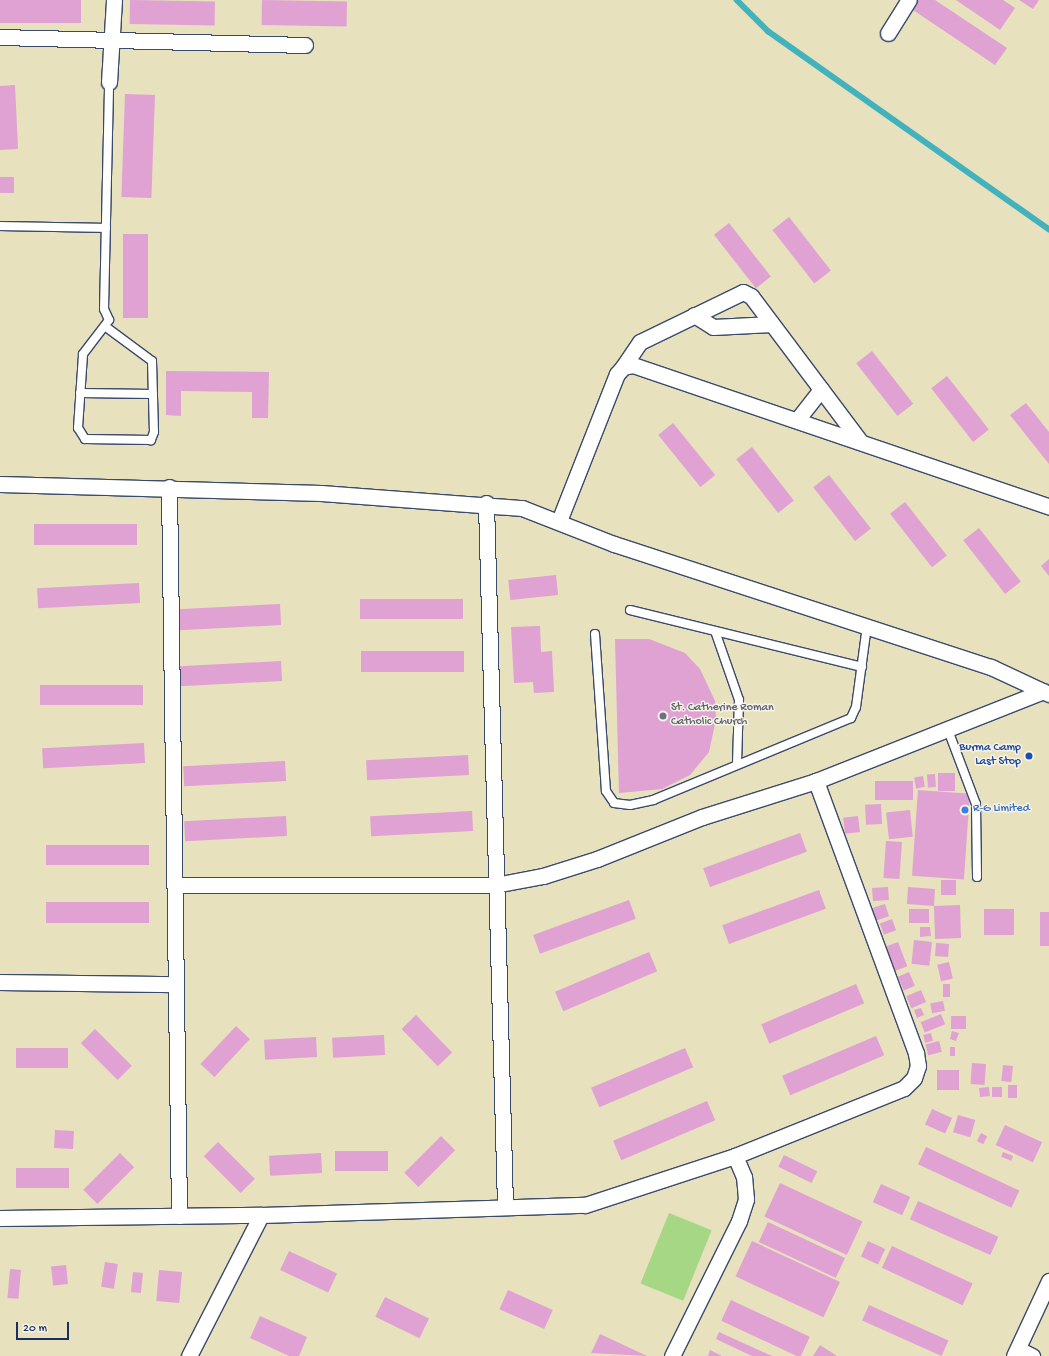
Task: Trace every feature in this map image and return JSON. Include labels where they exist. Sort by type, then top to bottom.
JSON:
[{"type":"street","points":[[109,82],[114,0]]},
{"type":"street","points":[[888,34],[909,0]]},
{"type":"street","points":[[0,38],[305,45]]},
{"type":"street","points":[[559,521],[616,374],[623,367],[640,342],[743,292],[751,296],[860,441]]},
{"type":"street","points":[[694,315],[713,327],[772,324]]},
{"type":"street","points":[[623,367],[643,367],[1049,507]]},
{"type":"street","points":[[797,420],[821,389]]},
{"type":"street","points":[[0,484],[169,487],[486,503],[522,508],[559,521],[614,544],[991,667],[1046,693]]},
{"type":"street","points":[[169,487],[176,885],[173,984],[179,1216]]},
{"type":"street","points":[[486,503],[495,885],[505,1206]]},
{"type":"street","points":[[176,885],[495,885],[543,876],[597,859],[702,817],[816,781],[1046,693]]},
{"type":"street","points":[[0,1218],[261,1215],[601,1202],[735,1156],[904,1088],[914,1078],[918,1066],[916,1053],[816,781]]},
{"type":"street","points":[[0,982],[173,984]]},
{"type":"street","points":[[672,1356],[738,1221],[746,1199],[744,1176],[735,1156]]},
{"type":"street","points":[[189,1356],[261,1215]]},
{"type":"street","points":[[1032,1356],[1016,1352],[1049,1281]]},
{"type":"lane","points":[[106,327],[152,361],[153,437],[144,440],[85,439],[78,428],[83,354],[106,327],[109,320],[104,309],[109,82]]},
{"type":"lane","points":[[0,226],[106,228]]},
{"type":"lane","points":[[80,393],[153,394]]},
{"type":"lane","points":[[630,610],[862,667]]},
{"type":"lane","points":[[595,634],[606,791],[614,803],[630,805],[653,800],[851,718],[856,707],[868,626]]},
{"type":"lane","points":[[715,631],[738,700],[737,764]]},
{"type":"lane","points":[[948,730],[976,804],[977,877]]},
{"type":"green space","points":[[669,1213],[712,1230],[683,1301],[641,1283]]},
{"type":"building","points":[[0,0],[81,0],[81,23],[0,23]]},
{"type":"building","points":[[130,0],[215,1],[215,25],[130,24]]},
{"type":"building","points":[[262,0],[347,1],[347,26],[262,25]]},
{"type":"building","points":[[915,0],[935,0],[1007,48],[995,65],[910,8]]},
{"type":"building","points":[[956,0],[1003,0],[1015,8],[1000,30]]},
{"type":"building","points":[[1019,0],[1039,0],[1033,9]]},
{"type":"building","points":[[15,85],[18,149],[0,150],[0,86]]},
{"type":"building","points":[[125,94],[155,95],[151,198],[121,197]]},
{"type":"building","points":[[0,177],[14,177],[14,193],[0,193]]},
{"type":"building","points":[[789,217],[831,271],[814,284],[772,230]]},
{"type":"building","points":[[729,223],[771,277],[756,288],[714,235]]},
{"type":"building","points":[[123,234],[148,234],[148,318],[123,318]]},
{"type":"building","points":[[872,351],[913,404],[897,416],[856,363]]},
{"type":"building","points":[[166,371],[269,372],[268,418],[252,418],[252,392],[181,391],[181,416],[166,415]]},
{"type":"building","points":[[947,376],[989,430],[973,442],[931,388]]},
{"type":"building","points":[[1026,403],[1049,432],[1049,464],[1010,415]]},
{"type":"building","points":[[673,423],[715,475],[700,487],[658,435]]},
{"type":"building","points":[[752,447],[794,501],[778,513],[736,459]]},
{"type":"building","points":[[829,475],[871,529],[855,541],[813,487]]},
{"type":"building","points":[[905,502],[947,556],[932,567],[890,514]]},
{"type":"building","points":[[34,524],[137,524],[137,545],[34,545]]},
{"type":"building","points":[[979,528],[1021,582],[1005,594],[963,540]]},
{"type":"building","points":[[1049,559],[1049,576],[1041,566]]},
{"type":"building","points":[[556,575],[558,595],[510,600],[508,580]]},
{"type":"building","points":[[139,583],[140,603],[38,608],[37,588]]},
{"type":"building","points":[[360,599],[463,599],[463,619],[360,619]]},
{"type":"building","points":[[280,604],[281,625],[179,630],[178,609]]},
{"type":"building","points":[[540,626],[541,652],[552,651],[554,692],[534,693],[533,682],[514,683],[511,627]]},
{"type":"building","points":[[615,639],[649,639],[685,653],[700,669],[715,701],[716,719],[709,752],[690,775],[662,789],[619,793]]},
{"type":"building","points":[[361,651],[464,651],[464,672],[361,672]]},
{"type":"building","points":[[281,661],[282,681],[180,686],[179,666]]},
{"type":"building","points":[[40,685],[143,685],[143,705],[40,705]]},
{"type":"building","points":[[144,743],[145,763],[43,768],[42,748]]},
{"type":"building","points":[[468,755],[469,775],[367,780],[366,760]]},
{"type":"building","points":[[285,761],[286,781],[184,786],[183,766]]},
{"type":"building","points":[[938,773],[955,773],[955,791],[938,791]]},
{"type":"building","points":[[935,774],[936,787],[928,788],[927,775]]},
{"type":"building","points":[[923,776],[925,787],[916,788],[914,778]]},
{"type":"building","points":[[875,781],[913,781],[913,800],[875,800]]},
{"type":"building","points":[[918,790],[970,794],[964,879],[912,876]]},
{"type":"building","points":[[881,804],[882,824],[866,825],[865,805]]},
{"type":"building","points":[[910,810],[913,837],[889,839],[886,813]]},
{"type":"building","points":[[472,811],[473,831],[371,836],[370,816]]},
{"type":"building","points":[[286,816],[287,836],[185,841],[184,821]]},
{"type":"building","points":[[858,816],[860,832],[845,834],[843,818]]},
{"type":"building","points":[[800,833],[807,852],[710,887],[703,868]]},
{"type":"building","points":[[886,841],[902,842],[899,879],[883,878]]},
{"type":"building","points":[[46,845],[149,845],[149,865],[46,865]]},
{"type":"building","points":[[941,880],[956,880],[956,895],[941,895]]},
{"type":"building","points":[[888,887],[889,900],[873,901],[872,888]]},
{"type":"building","points":[[908,887],[935,889],[934,906],[907,904]]},
{"type":"building","points":[[819,890],[826,909],[729,944],[722,925]]},
{"type":"building","points":[[629,900],[636,919],[540,954],[533,935]]},
{"type":"building","points":[[46,902],[149,902],[149,923],[46,923]]},
{"type":"building","points":[[885,904],[889,916],[876,921],[872,908]]},
{"type":"building","points":[[960,905],[961,938],[935,939],[934,906]]},
{"type":"building","points":[[909,909],[929,909],[929,923],[909,923]]},
{"type":"building","points":[[984,909],[1014,909],[1014,935],[984,935]]},
{"type":"building","points":[[1040,912],[1049,912],[1049,946],[1040,946]]},
{"type":"building","points":[[892,919],[896,930],[884,935],[880,923]]},
{"type":"building","points":[[920,927],[930,927],[931,936],[920,937]]},
{"type":"building","points":[[914,940],[932,942],[929,966],[911,964]]},
{"type":"building","points":[[898,942],[907,966],[894,971],[885,947]]},
{"type":"building","points":[[936,943],[949,944],[948,957],[935,956]]},
{"type":"building","points":[[649,952],[657,971],[563,1011],[555,992]]},
{"type":"building","points":[[949,962],[953,979],[941,981],[937,965]]},
{"type":"building","points":[[909,972],[915,986],[904,990],[898,977]]},
{"type":"building","points":[[856,984],[864,1003],[769,1044],[761,1024]]},
{"type":"building","points":[[943,984],[950,984],[950,997],[943,997]]},
{"type":"building","points":[[921,990],[926,1002],[911,1008],[906,996]]},
{"type":"building","points":[[943,1001],[945,1011],[932,1013],[930,1003]]},
{"type":"building","points":[[921,1008],[924,1015],[917,1018],[914,1010]]},
{"type":"building","points":[[941,1014],[945,1024],[925,1032],[921,1022]]},
{"type":"building","points":[[416,1015],[452,1052],[438,1066],[402,1029]]},
{"type":"building","points":[[951,1016],[966,1016],[966,1029],[951,1029]]},
{"type":"building","points":[[236,1026],[250,1039],[214,1077],[201,1064]]},
{"type":"building","points":[[95,1029],[132,1066],[118,1080],[81,1043]]},
{"type":"building","points":[[952,1031],[959,1033],[956,1041],[950,1039]]},
{"type":"building","points":[[931,1033],[933,1041],[925,1043],[923,1035]]},
{"type":"building","points":[[384,1035],[385,1055],[333,1058],[332,1038]]},
{"type":"building","points":[[876,1036],[884,1055],[790,1095],[782,1076]]},
{"type":"building","points":[[316,1037],[317,1057],[265,1060],[264,1040]]},
{"type":"building","points":[[939,1041],[942,1052],[928,1055],[925,1045]]},
{"type":"building","points":[[950,1047],[955,1047],[955,1056],[950,1056]]},
{"type":"building","points":[[16,1048],[68,1048],[68,1068],[16,1068]]},
{"type":"building","points":[[685,1048],[693,1067],[599,1107],[591,1088]]},
{"type":"building","points":[[972,1063],[986,1064],[985,1085],[971,1084]]},
{"type":"building","points":[[1003,1065],[1013,1066],[1011,1082],[1001,1081]]},
{"type":"building","points":[[937,1070],[959,1070],[959,1090],[937,1090]]},
{"type":"building","points":[[1008,1085],[1017,1085],[1017,1098],[1008,1098]]},
{"type":"building","points":[[989,1087],[990,1096],[980,1097],[979,1088]]},
{"type":"building","points":[[992,1087],[1002,1087],[1002,1097],[992,1097]]},
{"type":"building","points":[[707,1101],[715,1120],[621,1160],[613,1141]]},
{"type":"building","points":[[932,1109],[952,1118],[945,1133],[925,1125]]},
{"type":"building","points":[[958,1115],[975,1120],[970,1137],[953,1132]]},
{"type":"building","points":[[1005,1125],[1042,1142],[1033,1162],[996,1145]]},
{"type":"building","points":[[55,1130],[74,1131],[73,1149],[54,1148]]},
{"type":"building","points":[[981,1133],[987,1136],[983,1144],[977,1141]]},
{"type":"building","points":[[441,1136],[455,1150],[418,1187],[404,1173]]},
{"type":"building","points":[[218,1142],[255,1179],[241,1193],[204,1156]]},
{"type":"building","points":[[926,1147],[1019,1191],[1011,1208],[918,1164]]},
{"type":"building","points":[[335,1151],[388,1151],[388,1171],[335,1171]]},
{"type":"building","points":[[1003,1152],[1013,1156],[1011,1161],[1001,1157]]},
{"type":"building","points":[[120,1153],[134,1167],[97,1204],[83,1190]]},
{"type":"building","points":[[321,1153],[322,1173],[270,1176],[269,1156]]},
{"type":"building","points":[[784,1155],[817,1171],[812,1183],[778,1167]]},
{"type":"building","points":[[16,1168],[69,1168],[69,1188],[16,1188]]},
{"type":"building","points":[[780,1183],[862,1221],[847,1255],[764,1217]]},
{"type":"building","points":[[881,1184],[910,1197],[902,1215],[873,1202]]},
{"type":"building","points":[[918,1201],[998,1237],[990,1255],[910,1219]]},
{"type":"building","points":[[768,1222],[845,1258],[836,1278],[759,1242]]},
{"type":"building","points":[[752,1241],[840,1282],[823,1317],[736,1276]]},
{"type":"building","points":[[868,1241],[885,1249],[878,1264],[861,1256]]},
{"type":"building","points":[[892,1246],[973,1284],[963,1305],[882,1268]]},
{"type":"building","points":[[289,1251],[337,1273],[328,1292],[280,1270]]},
{"type":"building","points":[[105,1262],[118,1264],[114,1289],[101,1287]]},
{"type":"building","points":[[66,1265],[68,1284],[53,1285],[51,1267]]},
{"type":"building","points":[[10,1269],[21,1270],[18,1299],[7,1298]]},
{"type":"building","points":[[159,1270],[182,1272],[179,1303],[156,1301]]},
{"type":"building","points":[[133,1272],[143,1273],[141,1293],[131,1292]]},
{"type":"building","points":[[508,1290],[553,1310],[544,1329],[499,1309]]},
{"type":"building","points":[[385,1297],[429,1318],[419,1338],[375,1317]]},
{"type":"building","points":[[731,1300],[810,1337],[801,1356],[797,1356],[721,1321]]},
{"type":"building","points":[[869,1305],[948,1340],[942,1356],[862,1321]]},
{"type":"building","points":[[260,1316],[307,1337],[299,1356],[289,1356],[250,1338]]},
{"type":"building","points":[[719,1332],[772,1356],[752,1356],[716,1339]]},
{"type":"building","points":[[600,1334],[647,1356],[591,1353]]},
{"type":"building","points":[[820,1345],[837,1356],[813,1356]]},
{"type":"building","points":[[710,1350],[722,1356],[708,1356]]},
{"type":"waterway","points":[[737,0],[768,31],[1049,229]]},
{"type":"place","name":"St. Catherine Roman Catholic Church","points":[[663,716]]},
{"type":"place","name":"Burma Camp Last Stop","points":[[1029,756]]},
{"type":"place","name":"R-G Limited","points":[[965,810]]}]
